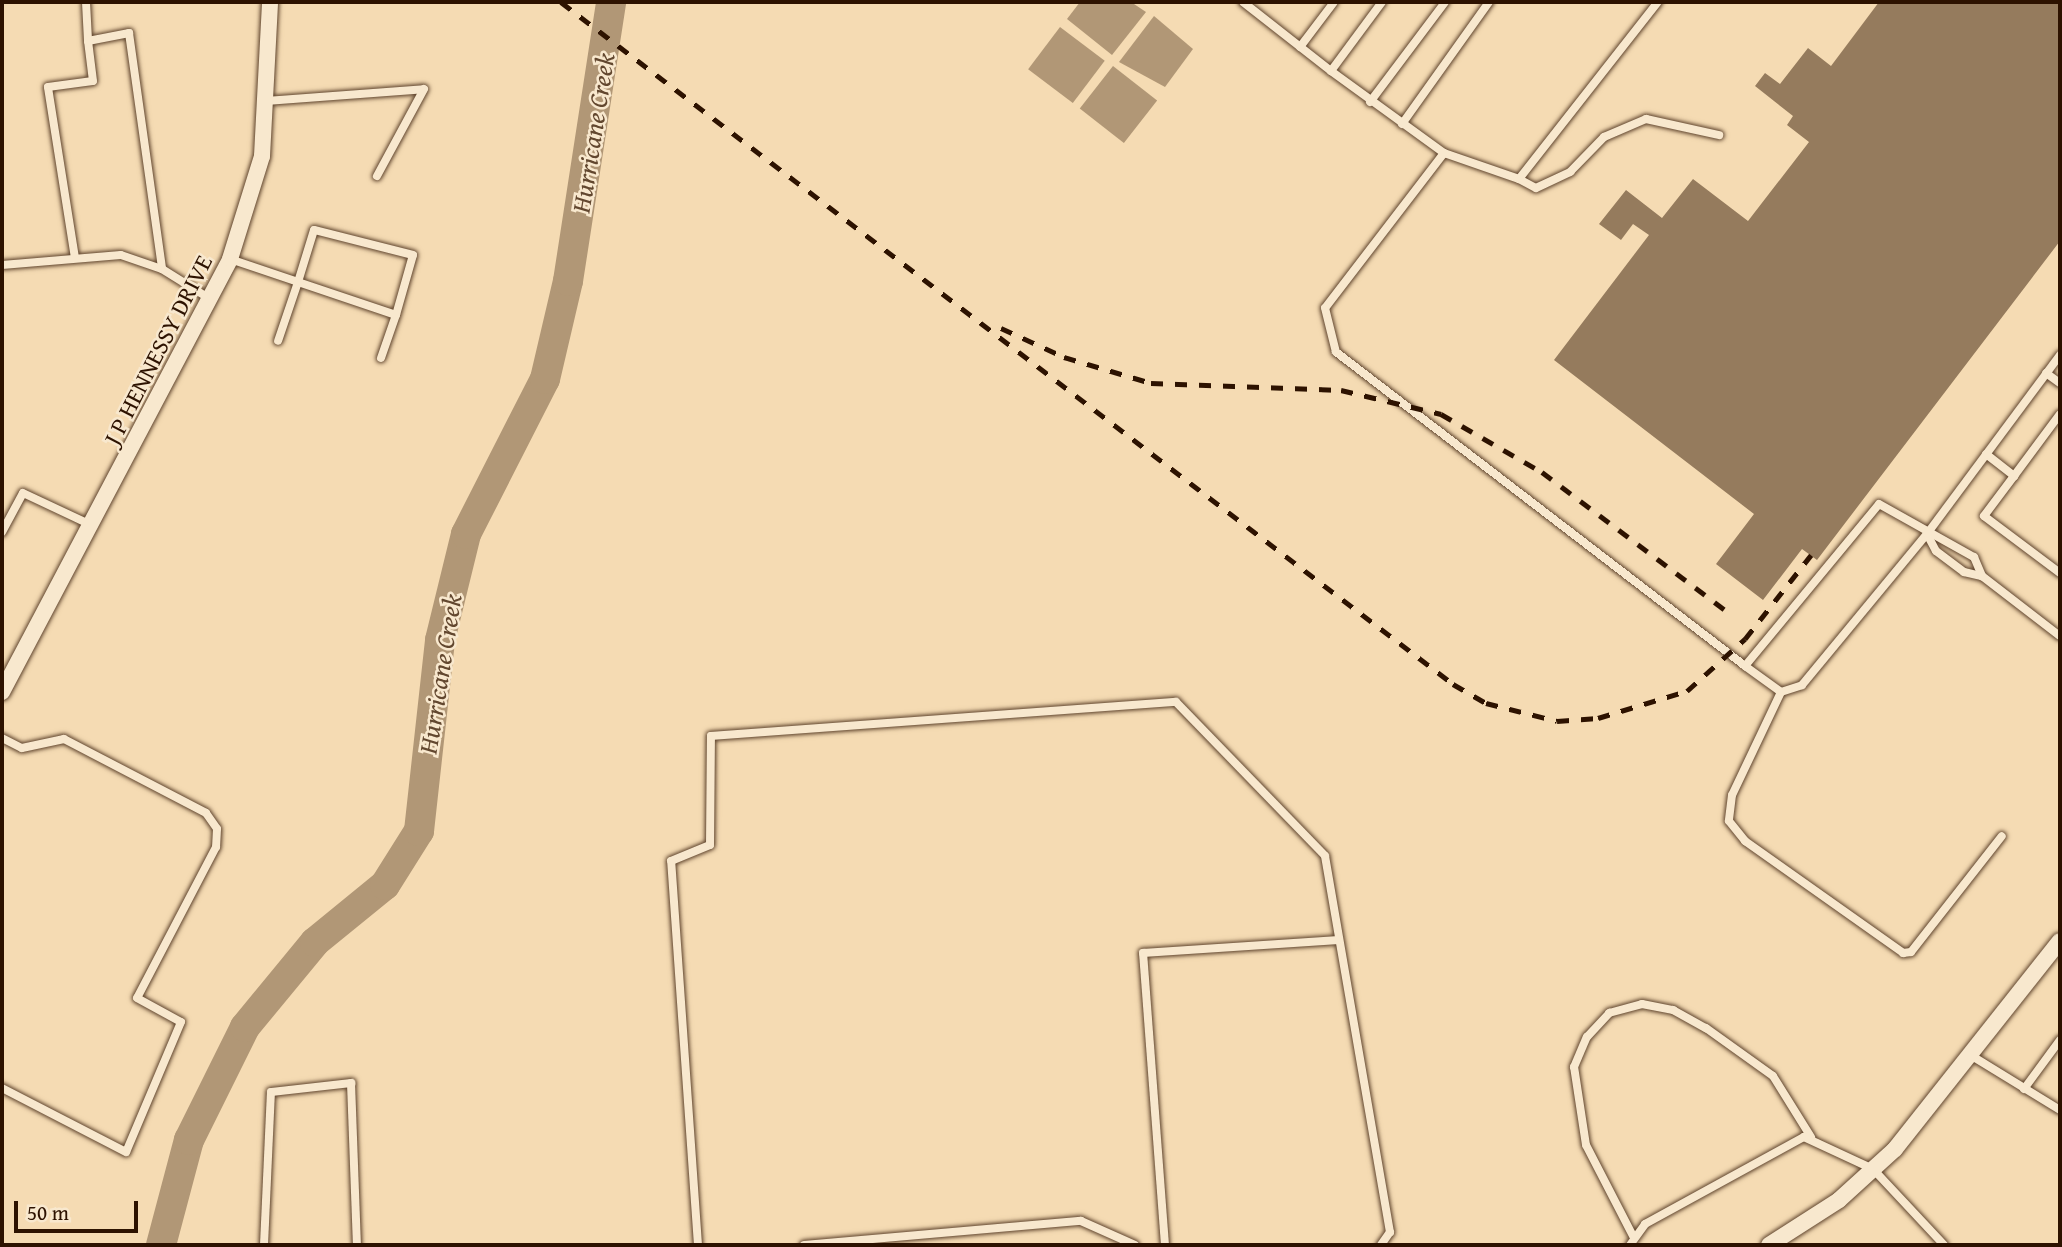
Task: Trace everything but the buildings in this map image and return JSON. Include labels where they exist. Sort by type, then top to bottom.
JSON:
[{"type":"street","name":"J P HENNESSY DRIVE","points":[[2,692],[92,526],[230,259],[262,156],[270,2]]},
{"type":"street","points":[[1769,1245],[1872,1169],[1972,1056],[2060,941]]},
{"type":"lane","points":[[75,257],[48,87],[93,81],[86,2]]},
{"type":"lane","points":[[1243,2],[1370,102],[1444,153],[1519,179],[1536,188],[1570,172],[1604,137],[1646,119],[1719,135]]},
{"type":"lane","points":[[1300,47],[1334,2]]},
{"type":"lane","points":[[1331,71],[1382,2]]},
{"type":"lane","points":[[1370,102],[1445,2]]},
{"type":"lane","points":[[1402,124],[1489,2]]},
{"type":"lane","points":[[1519,179],[1658,2]]},
{"type":"lane","points":[[88,41],[129,33],[162,269]]},
{"type":"lane","points":[[266,101],[424,89],[377,176]]},
{"type":"lane","points":[[1444,153],[1325,309],[1336,352],[1781,692]]},
{"type":"lane","points":[[278,341],[314,230],[413,255],[381,358]]},
{"type":"lane","points":[[2,265],[121,255],[162,269],[210,299]]},
{"type":"lane","points":[[230,259],[396,315]]},
{"type":"lane","points":[[2002,836],[1911,952],[1903,953],[1745,841],[1729,821],[1732,795],[1781,692],[1802,685],[1927,534],[2060,355]]},
{"type":"lane","points":[[2046,373],[2060,383]]},
{"type":"lane","points":[[2060,414],[1984,516],[2060,573]]},
{"type":"lane","points":[[1986,454],[2014,476]]},
{"type":"lane","points":[[2,532],[23,493],[92,526]]},
{"type":"lane","points":[[1745,666],[1880,503],[1927,534],[1964,572],[1982,576],[2060,636]]},
{"type":"lane","points":[[1927,534],[1946,537],[1975,557],[1982,576]]},
{"type":"lane","points":[[698,1245],[671,861],[710,845],[711,736],[1176,702],[1325,856],[1390,1232],[1381,1245]]},
{"type":"lane","points":[[2,738],[22,748],[64,739],[206,813],[217,828],[216,847],[137,998],[181,1022],[126,1152],[2,1088]]},
{"type":"lane","points":[[1165,1245],[1143,953],[1339,940]]},
{"type":"lane","points":[[1633,1236],[1586,1145],[1574,1067],[1587,1037],[1609,1013],[1642,1004],[1673,1010],[1706,1028],[1773,1076],[1811,1137],[1872,1169],[1944,1245]]},
{"type":"lane","points":[[2024,1089],[2060,1040]]},
{"type":"lane","points":[[1972,1056],[2060,1110]]},
{"type":"lane","points":[[264,1245],[271,1092],[351,1083],[357,1245]]},
{"type":"lane","points":[[1630,1245],[1633,1236],[1645,1224],[1811,1137]]},
{"type":"lane","points":[[804,1245],[1081,1221],[1135,1245]]},
{"type":"shaded area","points":[[1080,2],[1131,2],[1146,12],[1112,55],[1067,19]]},
{"type":"shaded area","points":[[1154,16],[1193,49],[1165,87],[1119,62]]},
{"type":"shaded area","points":[[1060,27],[1105,61],[1073,103],[1028,69]]},
{"type":"shaded area","points":[[1113,66],[1157,100],[1124,143],[1080,109]]},
{"type":"waterway","name":"Hurricane Creek","points":[[161,1245],[189,1140],[245,1027],[315,942],[385,885],[419,831],[440,640],[466,534],[545,379],[568,281],[611,2]]},
{"type":"railway","points":[[561,2],[1453,684],[1486,703],[1557,721],[1598,718],[1687,691],[1745,639],[1811,555]]},
{"type":"railway","points":[[1001,328],[1064,357],[1151,383],[1341,390],[1441,414],[1542,472],[1724,609]]}]
